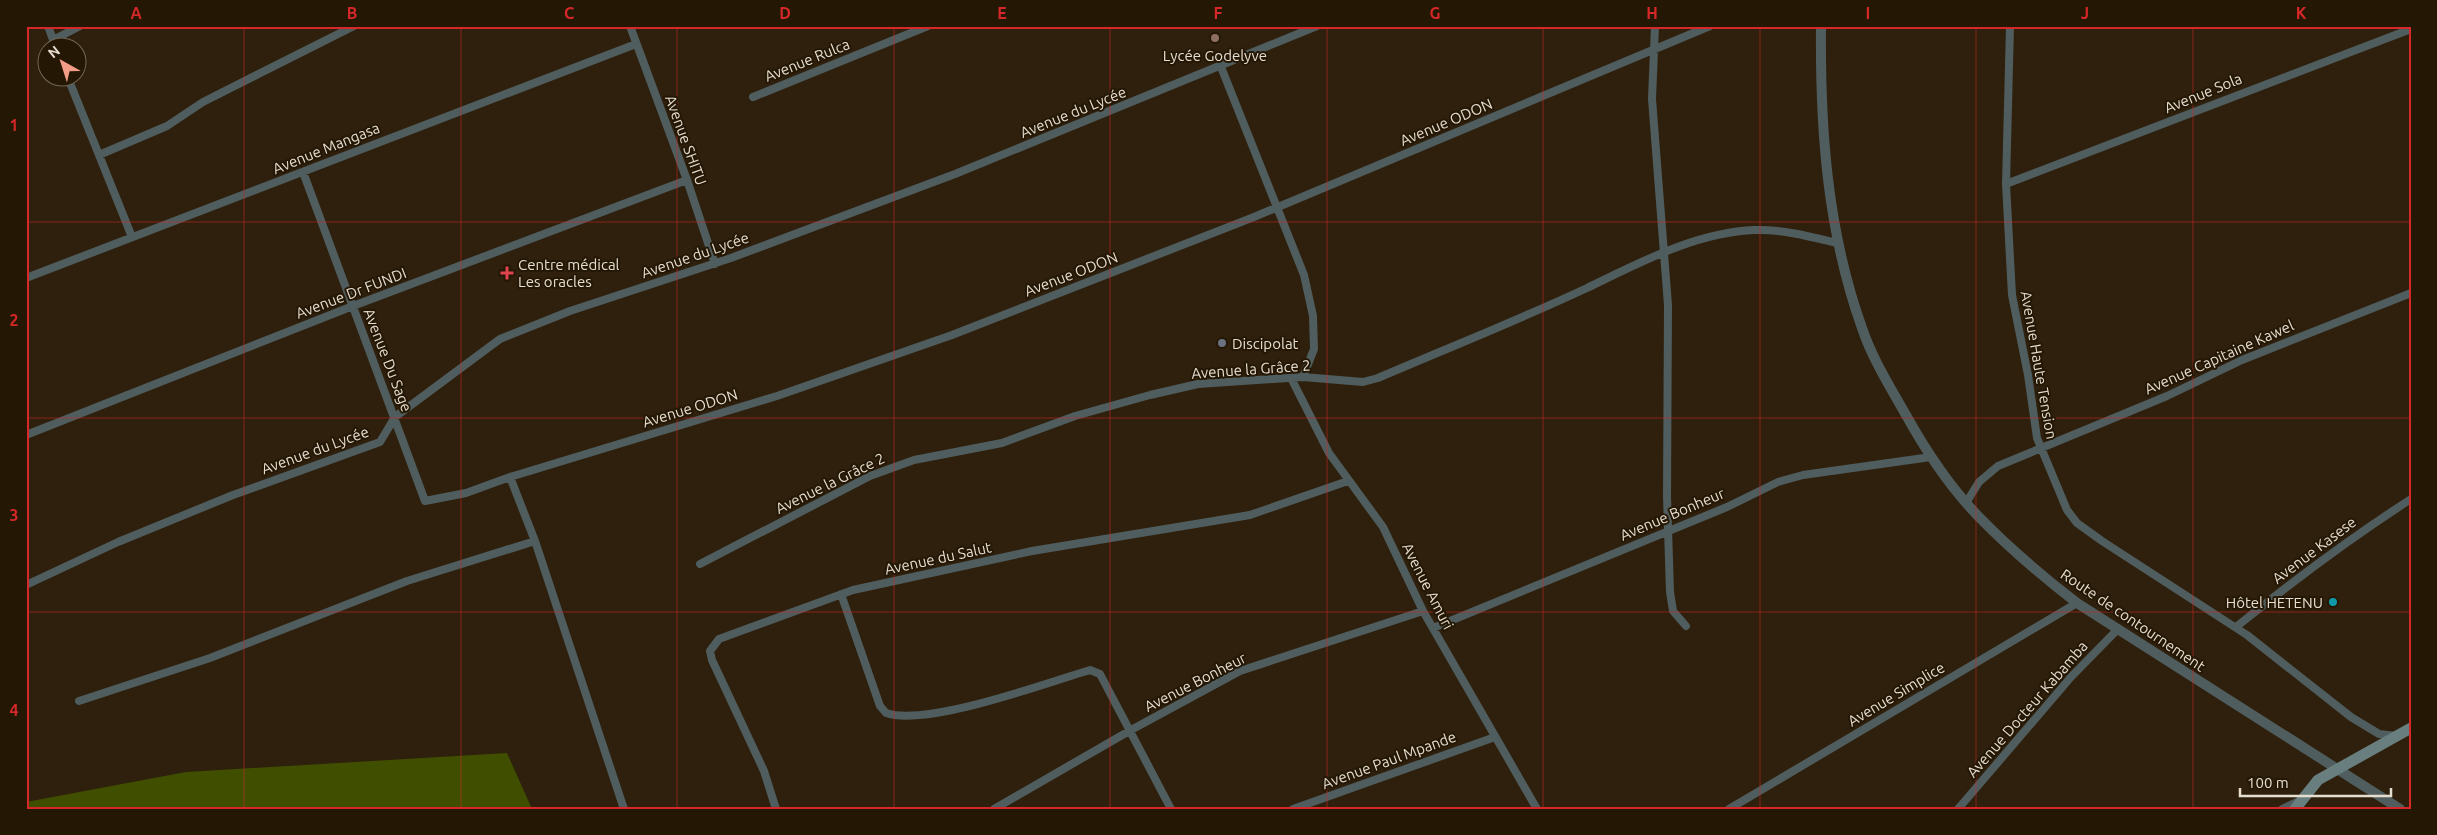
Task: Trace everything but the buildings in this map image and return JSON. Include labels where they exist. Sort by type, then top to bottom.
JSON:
[{"type":"main road","points":[[2295,809],[2318,780],[2411,728]]},
{"type":"street","points":[[48,26],[53,38]]},
{"type":"street","points":[[63,38],[80,26]]},
{"type":"street","points":[[99,155],[167,126],[203,102],[354,26]]},
{"type":"street","name":"Avenue SHITU","points":[[630,26],[687,180],[715,264]]},
{"type":"street","name":"Avenue Rulca","points":[[753,97],[928,26]]},
{"type":"street","name":"Avenue du Lycée","points":[[26,585],[118,542],[233,495],[380,442],[395,417],[500,339],[570,311],[715,264],[955,174],[1221,67],[1316,26]]},
{"type":"street","points":[[1655,26],[1652,99],[1668,305],[1668,531],[1673,611],[1686,626]]},
{"type":"street","name":"Avenue ODON","points":[[425,501],[466,493],[510,477],[777,396],[952,335],[1277,208],[1710,26]]},
{"type":"street","name":"Route de contournement","points":[[1821,26],[1824,161],[1838,243],[1862,329],[1886,381],[1931,457],[1966,503],[2009,547],[2077,603],[2400,809]]},
{"type":"street","name":"Avenue Haute Tension","points":[[2010,26],[2006,184],[2012,295],[2040,450],[2067,510],[2077,523],[2236,628],[2351,717],[2379,734],[2396,736]]},
{"type":"street","name":"Avenue Sola","points":[[2006,184],[2411,29]]},
{"type":"street","name":"Avenue Mangasa","points":[[26,278],[303,172],[370,144],[636,44]]},
{"type":"street","points":[[1221,67],[1304,275],[1313,316],[1314,349],[1302,377]]},
{"type":"street","points":[[72,88],[132,238]]},
{"type":"street","name":"Avenue Du Sage","points":[[303,172],[425,501]]},
{"type":"street","name":"Avenue Dr FUNDI","points":[[26,435],[353,306],[687,180]]},
{"type":"street","name":"Avenue la Grâce 2","points":[[700,564],[870,476],[914,460],[982,448],[1053,426],[1075,416],[1198,384],[1302,377],[1363,382],[1378,378],[1588,288],[1646,258],[1717,235],[1756,230],[1811,237],[1838,243]]},
{"type":"street","name":"Avenue Capitaine Kawel","points":[[2040,450],[2166,396],[2242,360],[2411,293]]},
{"type":"street","name":"Avenue Amuri","points":[[1291,378],[1316,430],[1348,481],[1383,527],[1423,611],[1536,809]]},
{"type":"street","points":[[1966,503],[1979,482],[1989,472],[1998,466],[2040,450]]},
{"type":"street","name":"Avenue Bonheur","points":[[1433,628],[1727,507],[1778,482],[1803,475],[1931,457]]},
{"type":"street","points":[[510,477],[536,540],[624,809]]},
{"type":"street","name":"Avenue du Salut","points":[[776,809],[764,771],[712,660],[710,651],[719,639],[841,594],[1032,551],[1250,515],[1348,481]]},
{"type":"street","name":"Avenue Kasese","points":[[2236,628],[2309,568],[2411,499]]},
{"type":"street","points":[[79,701],[210,658],[407,581],[536,540]]},
{"type":"street","points":[[841,594],[880,706],[886,713],[907,716],[967,707],[1090,670],[1100,674],[1171,809]]},
{"type":"street","name":"Avenue Simplice","points":[[1729,809],[2077,603]]},
{"type":"street","name":"Avenue Bonheur","points":[[994,809],[1131,730],[1240,672],[1423,611]]},
{"type":"street","name":"Avenue Docteur Kabamba","points":[[1958,809],[2071,677],[2118,629]]},
{"type":"street","points":[[2396,736],[2411,734]]},
{"type":"street","name":"Avenue Paul Mpande","points":[[1293,809],[1495,737]]},
{"type":"street","points":[[2282,809],[2303,799]]},
{"type":"green space","points":[[507,753],[532,809],[26,809],[26,802],[186,772]]},
{"type":"place","name":"Lycée Godelyve","points":[[1215,38]]},
{"type":"place","name":"Centre médical Les oracles","points":[[507,273]]},
{"type":"place","name":"Discipolat","points":[[1222,343]]},
{"type":"place","name":"Hôtel HETENU","points":[[2333,602]]}]
